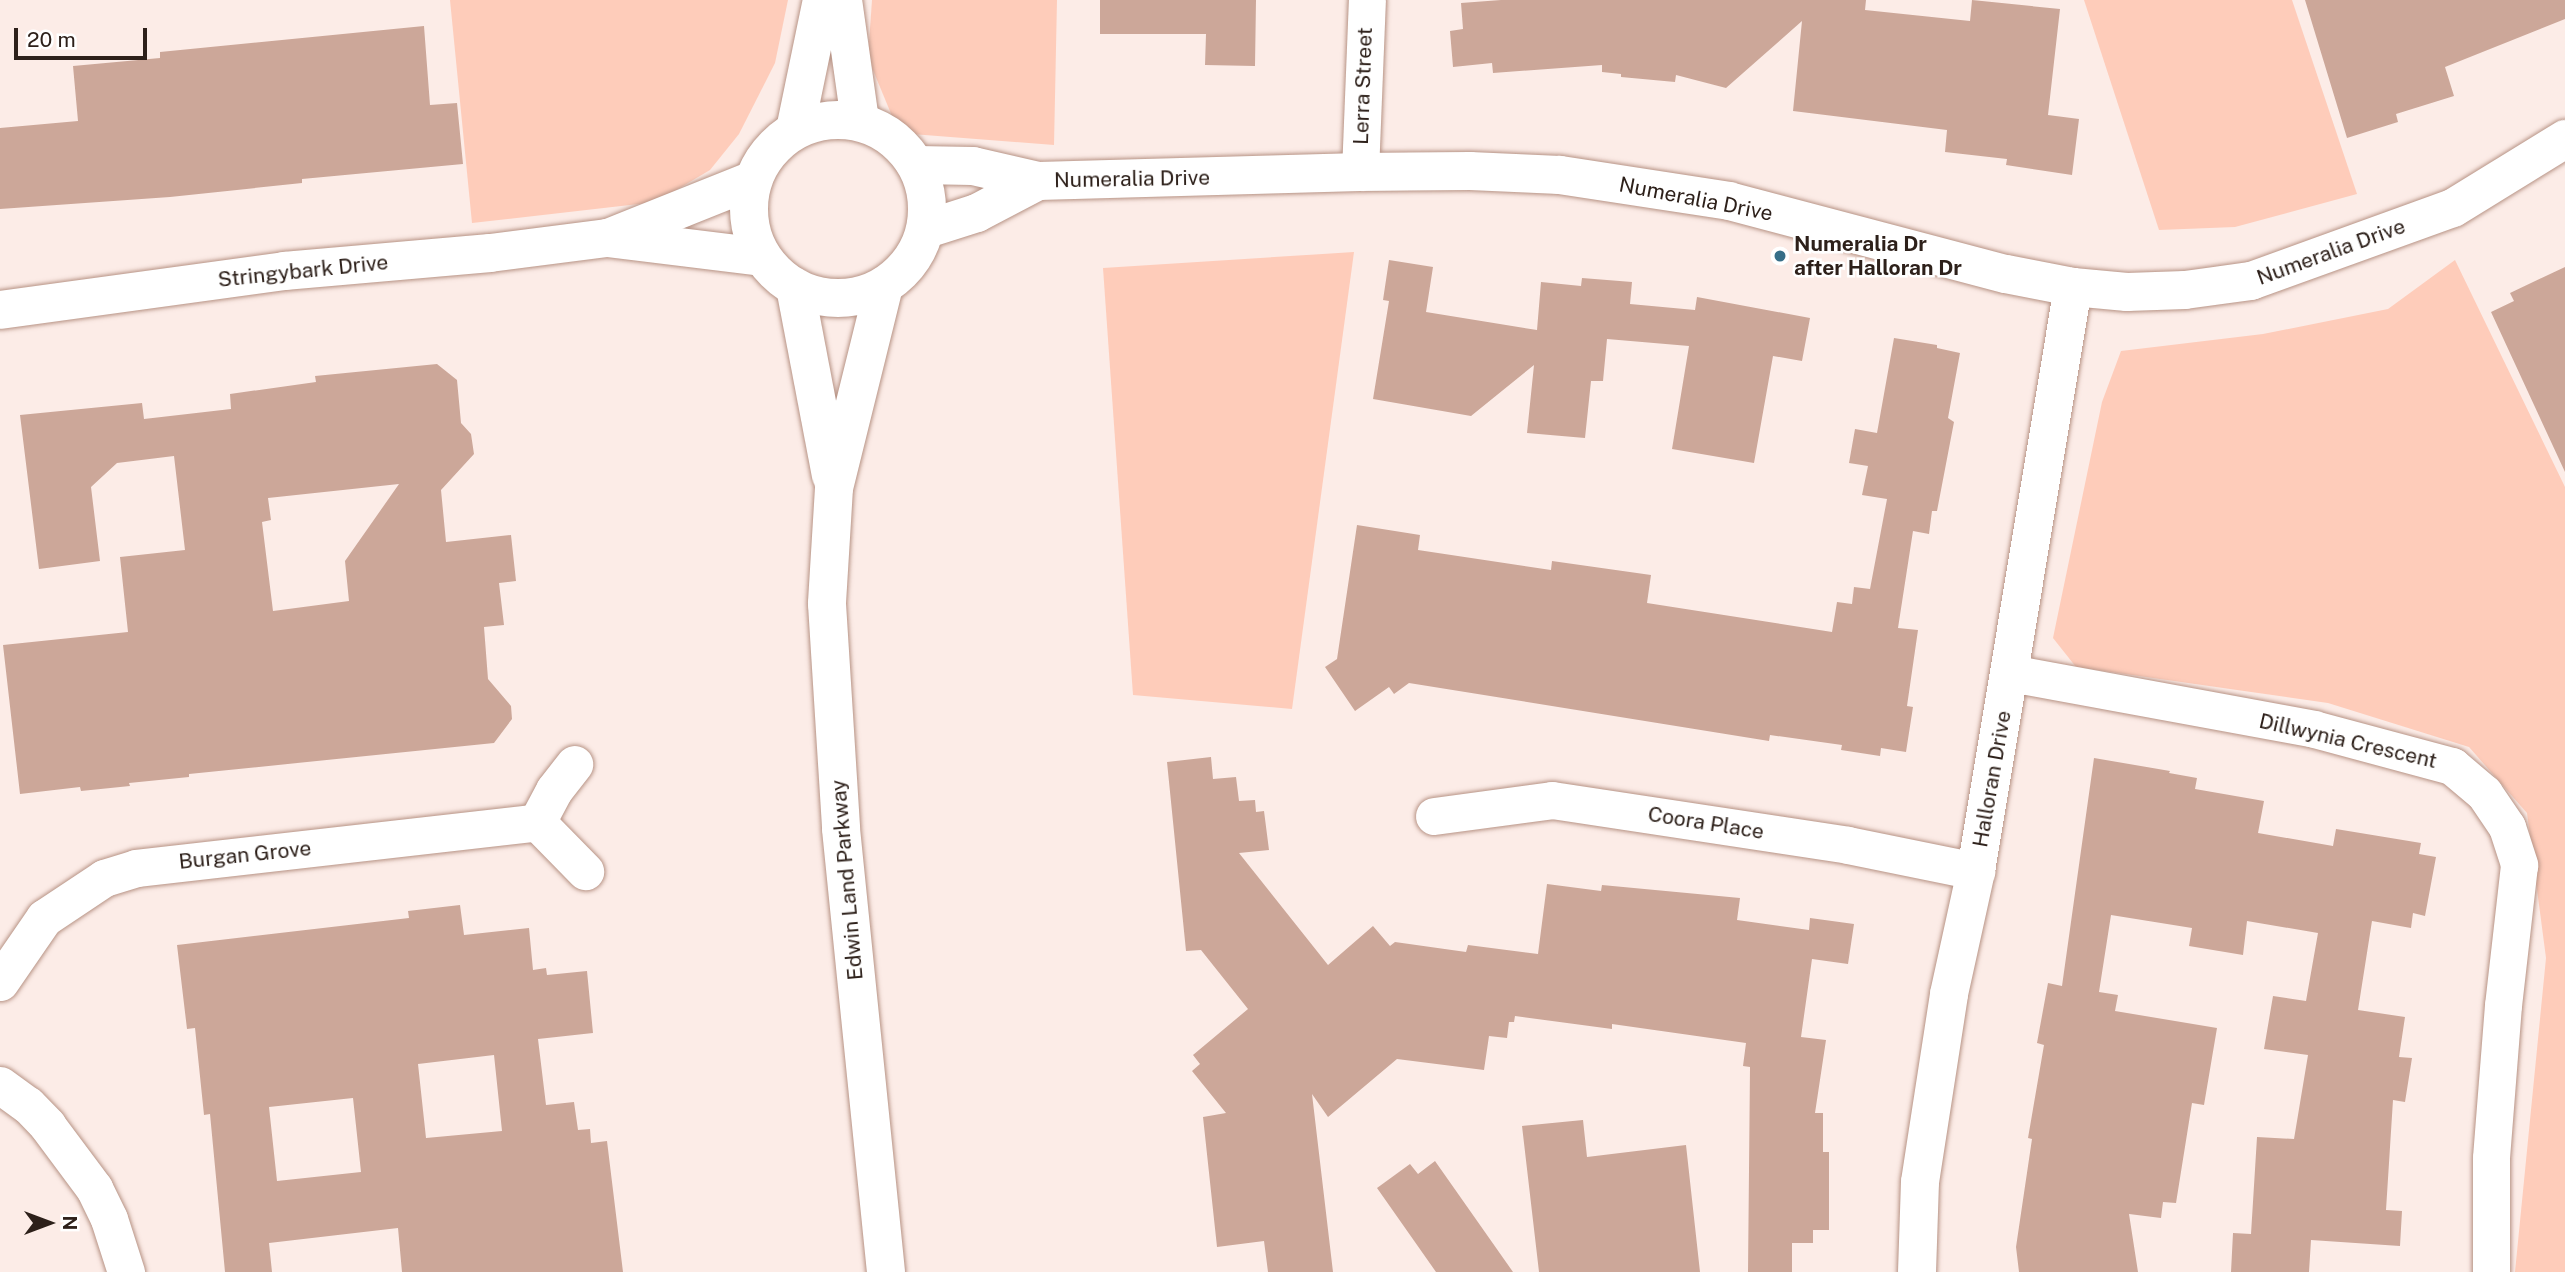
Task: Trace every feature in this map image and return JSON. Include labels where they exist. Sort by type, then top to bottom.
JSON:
[{"type":"street","points":[[795,130],[822,0]]},
{"type":"street","points":[[843,0],[860,121]]},
{"type":"street","name":"Lerra Street","points":[[1360,172],[1367,0]]},
{"type":"street","points":[[827,119],[860,121],[883,130],[902,145],[917,165],[926,191],[927,229],[904,270],[884,286],[863,295],[840,298],[817,296],[795,287],[762,257],[752,233],[748,206],[753,180],[769,151],[795,130],[827,119]]},
{"type":"street","name":"Numeralia Drive","points":[[917,165],[973,166],[1038,181],[1360,172],[1483,171],[1560,175],[1729,201],[1948,260],[2073,287],[2127,292],[2185,290],[2251,282],[2453,208],[2565,139]]},
{"type":"street","name":"Stringybark Drive","points":[[607,238],[753,180]]},
{"type":"street","name":"Numeralia Drive","points":[[927,229],[977,213],[1038,181]]},
{"type":"street","name":"Stringybark Drive","points":[[0,310],[284,271],[490,253],[607,238],[762,257]]},
{"type":"street","name":"Edwin Land Parkway","points":[[884,286],[834,488],[827,604],[832,719],[886,1272]]},
{"type":"street","name":"Edwin Land Parkway","points":[[795,287],[834,488]]},
{"type":"street","name":"Halloran Drive","points":[[1917,1272],[1920,1182],[1949,994],[1976,871],[2073,287]]},
{"type":"street","name":"Dillwynia Crescent","points":[[2010,673],[2314,729],[2452,766],[2484,793],[2507,827],[2519,865],[2503,1005],[2491,1158],[2491,1272]]},
{"type":"street","points":[[574,764],[554,790],[537,822],[585,871]]},
{"type":"street","name":"Coora Place","points":[[1434,816],[1552,800],[1848,845],[1976,871]]},
{"type":"street","name":"Burgan Grove","points":[[0,982],[44,918],[82,890],[117,874],[155,865],[537,822]]},
{"type":"street","points":[[0,1085],[28,1105],[47,1125],[94,1188],[109,1219],[126,1272]]},
{"type":"shaded area","points":[[450,0],[788,0],[775,63],[739,134],[710,170],[656,202],[472,223]]},
{"type":"shaded area","points":[[872,0],[1057,0],[1054,145],[899,133],[868,58]]},
{"type":"shaded area","points":[[2084,0],[2292,0],[2357,194],[2235,227],[2159,230]]},
{"type":"shaded area","points":[[1354,252],[1292,709],[1133,695],[1103,268]]},
{"type":"shaded area","points":[[2455,260],[2565,487],[2565,1272],[2515,1272],[2546,958],[2527,813],[2469,747],[2328,703],[2076,667],[2053,638],[2102,402],[2121,351],[2263,334],[2388,309]]},
{"type":"building","points":[[1100,0],[1256,0],[1255,66],[1205,65],[1206,34],[1100,34]]},
{"type":"building","points":[[1501,0],[1866,0],[1865,10],[1970,21],[1972,0],[2060,9],[2048,115],[2079,119],[2072,175],[2006,165],[2007,159],[1945,152],[1947,130],[1793,111],[1802,21],[1726,88],[1676,75],[1675,82],[1621,77],[1621,74],[1602,72],[1602,65],[1493,73],[1492,63],[1453,67],[1450,31],[1463,29],[1461,3]]},
{"type":"building","points":[[2305,0],[2565,0],[2565,19],[2445,67],[2454,96],[2396,114],[2398,122],[2347,138]]},
{"type":"building","points":[[424,26],[430,105],[457,103],[463,164],[302,179],[302,183],[170,197],[0,209],[0,128],[78,121],[73,66],[160,58],[160,52]]},
{"type":"building","points":[[1389,260],[1433,267],[1426,312],[1537,330],[1541,282],[1581,286],[1582,278],[1632,282],[1630,304],[1695,310],[1697,297],[1810,318],[1802,361],[1773,356],[1754,463],[1672,449],[1689,346],[1607,339],[1603,381],[1591,381],[1585,438],[1527,433],[1534,365],[1471,416],[1373,399],[1389,301],[1383,300]]},
{"type":"building","points":[[2565,267],[2565,472],[2491,312],[2514,301],[2510,293]]},
{"type":"building","points":[[1894,338],[1937,345],[1937,348],[1960,353],[1948,418],[1954,422],[1937,511],[1932,511],[1929,534],[1913,531],[1898,628],[1918,630],[1907,706],[1913,707],[1906,752],[1881,748],[1880,756],[1841,750],[1842,745],[1770,735],[1769,741],[1409,683],[1394,694],[1389,687],[1355,711],[1325,667],[1337,659],[1357,525],[1420,535],[1418,550],[1551,570],[1552,561],[1651,575],[1647,603],[1832,632],[1837,602],[1852,604],[1854,587],[1870,589],[1887,499],[1862,495],[1868,466],[1849,463],[1855,429],[1877,433]]},
{"type":"building","points":[[437,364],[457,380],[461,423],[471,434],[474,454],[441,490],[446,542],[511,535],[516,581],[499,583],[504,625],[484,627],[488,679],[511,706],[512,719],[494,743],[189,774],[189,777],[129,783],[130,786],[81,791],[80,787],[20,794],[3,645],[128,632],[120,557],[185,550],[174,456],[117,463],[91,487],[100,561],[39,569],[20,415],[142,403],[144,419],[231,409],[230,394],[316,382],[315,376]],"holes":[[[399,484],[345,561],[349,601],[273,611],[262,522],[271,520],[268,498]]]},
{"type":"building","points":[[1211,757],[1213,779],[1236,777],[1239,801],[1255,800],[1256,812],[1264,811],[1269,850],[1239,853],[1328,965],[1373,926],[1390,946],[1395,942],[1466,952],[1468,945],[1538,954],[1547,884],[1601,891],[1602,885],[1740,898],[1737,920],[1809,930],[1810,918],[1854,924],[1848,964],[1812,959],[1801,1037],[1826,1040],[1815,1113],[1823,1113],[1823,1152],[1829,1152],[1829,1230],[1813,1230],[1813,1243],[1792,1243],[1792,1272],[1748,1272],[1750,1067],[1743,1066],[1746,1043],[1612,1024],[1612,1029],[1515,1016],[1514,1022],[1509,1022],[1507,1038],[1489,1036],[1484,1070],[1397,1059],[1328,1117],[1312,1094],[1333,1272],[1268,1272],[1264,1241],[1217,1247],[1203,1117],[1226,1113],[1192,1071],[1200,1064],[1193,1055],[1248,1009],[1201,950],[1186,951],[1167,762]]},
{"type":"building","points":[[2094,758],[2170,771],[2169,773],[2197,778],[2195,789],[2264,801],[2258,833],[2333,846],[2336,829],[2421,843],[2419,854],[2436,857],[2425,916],[2413,913],[2411,928],[2372,921],[2358,1010],[2405,1017],[2399,1057],[2412,1058],[2405,1102],[2393,1100],[2386,1210],[2402,1211],[2400,1246],[2311,1240],[2309,1272],[2231,1272],[2233,1233],[2251,1234],[2257,1137],[2294,1139],[2308,1055],[2264,1049],[2273,996],[2306,1001],[2318,933],[2247,921],[2243,955],[2189,946],[2192,928],[2111,915],[2099,992],[2118,995],[2115,1011],[2217,1028],[2204,1105],[2192,1103],[2176,1203],[2163,1202],[2161,1218],[2129,1214],[2138,1272],[2019,1272],[2016,1247],[2032,1139],[2028,1138],[2044,1045],[2037,1043],[2048,983],[2062,986]]},
{"type":"building","points":[[460,905],[464,935],[529,928],[533,970],[546,968],[547,975],[587,971],[593,1033],[538,1039],[546,1105],[574,1102],[578,1130],[590,1129],[591,1143],[607,1141],[623,1272],[402,1272],[398,1228],[269,1243],[272,1272],[225,1272],[210,1114],[204,1115],[195,1028],[187,1029],[177,945],[409,918],[408,911]],"holes":[[[494,1055],[502,1131],[426,1138],[418,1064]],[[353,1098],[361,1172],[277,1181],[269,1107]]]},
{"type":"building","points":[[1583,1120],[1587,1157],[1686,1145],[1700,1272],[1539,1272],[1522,1126]]},
{"type":"building","points":[[1435,1161],[1513,1272],[1436,1272],[1377,1188],[1410,1164],[1418,1174]]},
{"type":"place","name":"Numeralia Dr after Halloran Dr","points":[[1780,256]]}]
